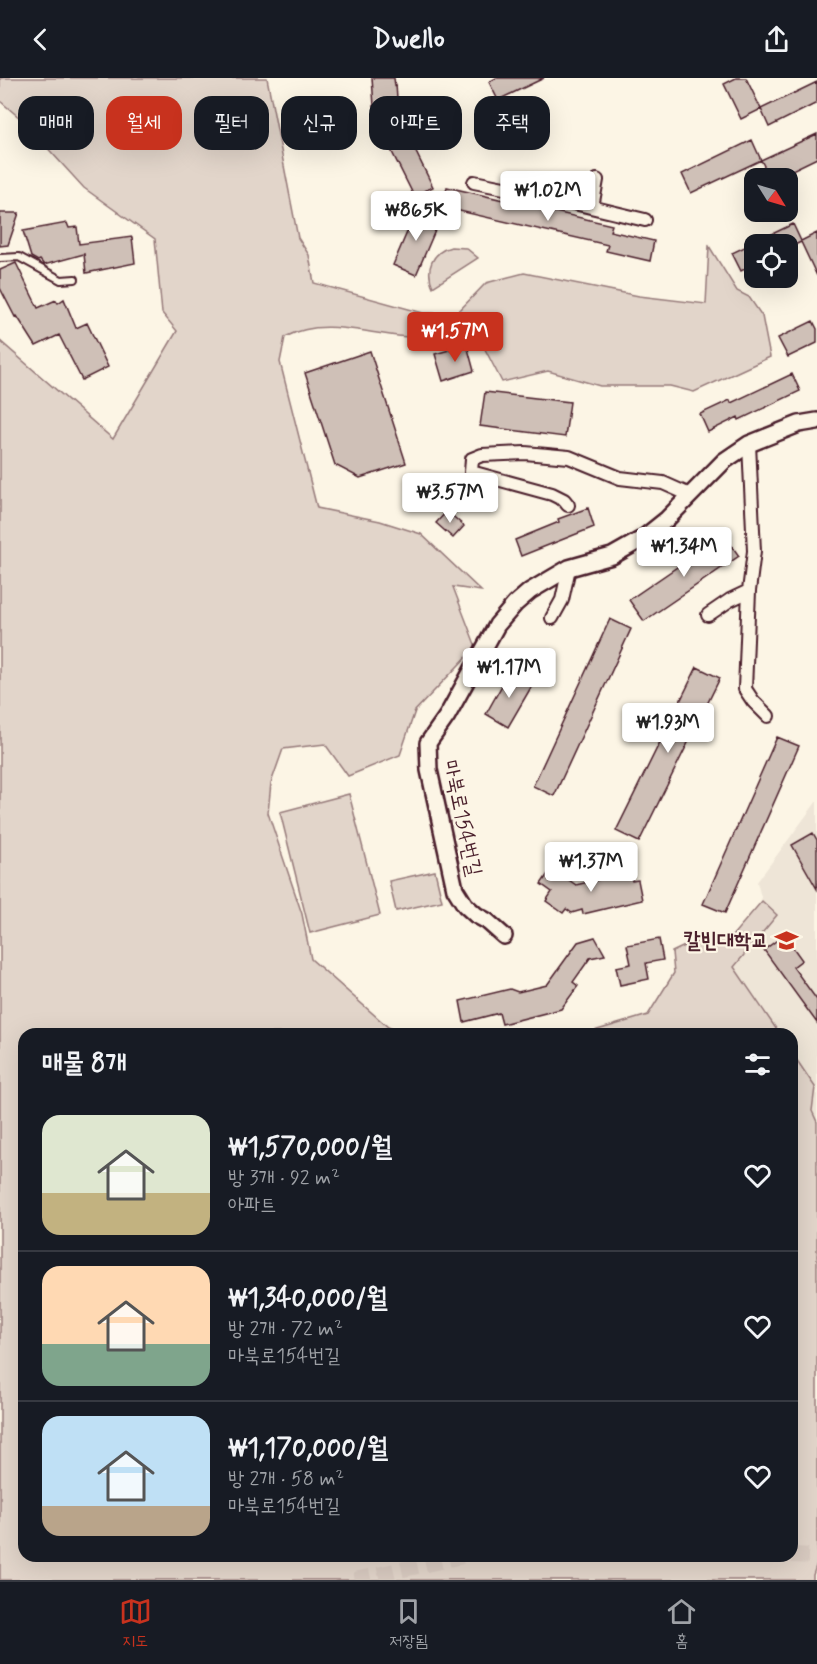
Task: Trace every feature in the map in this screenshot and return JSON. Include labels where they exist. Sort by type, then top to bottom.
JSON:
[{"type":"street","points":[[592,207],[597,180]]},
{"type":"street","points":[[474,182],[645,220]]},
{"type":"street","name":"마북로154번길","points":[[504,936],[465,905],[455,889],[429,770],[428,743],[447,716],[497,625],[514,604],[530,591],[569,568],[612,556],[642,539],[667,519],[724,461],[749,444],[800,424],[817,421]]},
{"type":"street","points":[[749,444],[754,551],[749,591],[745,688],[753,702],[768,716]]},
{"type":"street","points":[[567,505],[564,500],[552,494],[471,472],[472,459],[482,455],[525,453],[569,457],[620,478],[663,483],[690,495]]},
{"type":"street","points":[[552,618],[562,600],[569,568]]},
{"type":"street","points":[[708,615],[730,600],[749,591]]},
{"type":"lane","points":[[0,258],[19,257],[61,280],[75,279]]},
{"type":"shaded area","points":[[0,78],[267,78],[298,238],[309,255],[314,283],[423,313],[456,314],[486,283],[524,273],[639,296],[706,304],[709,246],[737,291],[749,297],[762,316],[770,357],[694,392],[670,386],[600,386],[548,371],[502,382],[474,328],[416,337],[331,327],[300,331],[285,337],[280,362],[317,508],[380,521],[421,534],[481,591],[453,587],[476,647],[415,711],[400,755],[348,776],[325,744],[283,749],[271,783],[268,813],[302,914],[311,959],[390,1028],[18,1028],[18,1562],[798,1562],[798,1062],[815,1087],[812,1111],[817,1122],[817,1563],[813,1580],[0,1580],[0,341],[113,439],[177,331],[162,313],[155,239],[84,188],[49,150],[94,150],[94,96],[18,96],[18,116],[0,101]]},
{"type":"shaded area","points":[[466,248],[478,258],[433,287],[430,274],[432,262],[444,249]]},
{"type":"shaded area","points":[[349,794],[380,915],[310,933],[280,812]]},
{"type":"shaded area","name":"칼빈대학교","points":[[817,801],[817,1122],[812,1111],[814,1087],[798,1062],[798,1028],[776,1028],[734,966],[777,915],[762,901],[757,882]]},
{"type":"shaded area","points":[[435,871],[442,901],[396,911],[389,881]]},
{"type":"shaded area","points":[[762,901],[777,915],[734,967],[776,1028],[604,1028],[648,1015],[674,973],[672,952],[693,942],[726,943]]},
{"type":"building","points":[[372,78],[394,78],[397,96],[373,96]]},
{"type":"building","points":[[496,78],[544,78],[506,96],[496,96],[489,82]]},
{"type":"building","points":[[736,78],[746,78],[761,109],[741,119],[724,84]]},
{"type":"building","points":[[817,82],[817,103],[769,127],[761,109]]},
{"type":"building","points":[[817,134],[817,158],[796,168],[765,168],[761,160]]},
{"type":"building","points":[[752,140],[761,160],[691,193],[682,174]]},
{"type":"building","points":[[391,150],[415,150],[433,187],[414,196]]},
{"type":"building","points":[[447,187],[612,225],[610,231],[654,241],[650,261],[606,251],[608,245],[442,207]]},
{"type":"building","points":[[417,209],[440,219],[416,275],[393,265]]},
{"type":"building","points":[[0,213],[19,213],[8,245],[0,246]]},
{"type":"building","points":[[67,223],[69,228],[77,227],[79,244],[132,237],[135,263],[86,273],[84,254],[44,265],[40,260],[31,257],[23,231]]},
{"type":"building","points":[[793,224],[798,234],[772,234]]},
{"type":"building","points":[[817,233],[817,276],[801,242],[798,243],[798,235],[801,241]]},
{"type":"building","points":[[744,247],[744,269],[741,271],[732,253]]},
{"type":"building","points":[[16,263],[38,308],[56,300],[58,303],[64,299],[76,328],[87,323],[108,367],[82,380],[59,335],[36,346],[17,316],[15,317],[0,288],[0,270]]},
{"type":"building","points":[[813,321],[817,329],[817,343],[788,357],[778,338]]},
{"type":"building","points":[[467,345],[474,371],[443,381],[435,354]]},
{"type":"building","points":[[370,351],[406,463],[360,478],[335,465],[305,373]]},
{"type":"building","points":[[792,374],[800,391],[708,432],[700,414],[730,400],[731,403]]},
{"type":"building","points":[[485,392],[570,402],[565,437],[480,426]]},
{"type":"building","points":[[588,508],[594,527],[521,556],[515,540],[559,522],[558,519]]},
{"type":"building","points":[[447,511],[464,526],[453,538],[436,523]]},
{"type":"building","points":[[724,535],[739,556],[644,621],[629,600]]},
{"type":"building","points":[[610,619],[631,629],[554,796],[533,786]]},
{"type":"building","points":[[697,667],[720,678],[639,842],[616,831]]},
{"type":"building","points":[[510,671],[533,684],[508,727],[486,714]]},
{"type":"building","points":[[777,737],[799,746],[725,913],[703,904]]},
{"type":"building","points":[[813,833],[817,840],[817,889],[792,845]]},
{"type":"building","points":[[552,868],[576,885],[630,872],[632,881],[638,880],[642,900],[583,914],[582,910],[572,913],[566,909],[563,913],[546,901],[552,892],[541,884]]},
{"type":"building","points":[[784,935],[802,960],[793,967],[817,1000],[817,1023],[764,950]]},
{"type":"building","points":[[595,937],[605,955],[590,958],[573,982],[578,986],[561,1009],[502,1024],[499,1013],[464,1022],[460,1001],[510,989],[518,992],[547,985],[578,942]]},
{"type":"building","points":[[659,939],[663,960],[646,963],[649,979],[620,985],[616,967],[631,964],[627,945]]},
{"type":"tunnel","points":[[798,1555],[817,1556]]},
{"type":"tunnel","points":[[355,1580],[435,1562]]},
{"type":"place","name":"칼빈대학교","points":[[786,941]]}]
